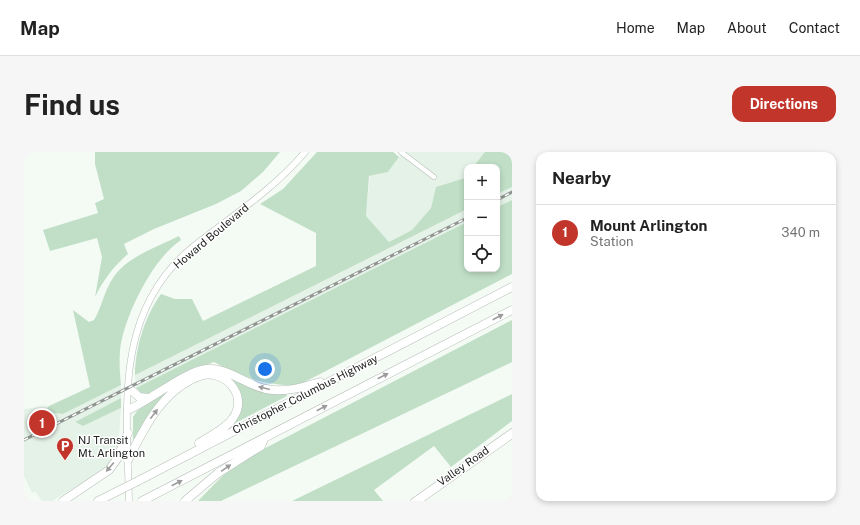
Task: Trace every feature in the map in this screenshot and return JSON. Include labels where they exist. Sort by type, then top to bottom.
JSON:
[{"type":"highway","name":"Christopher Columbus Highway","points":[[98,501],[512,287]]},
{"type":"highway","name":"Christopher Columbus Highway","points":[[142,501],[512,310]]},
{"type":"highway","points":[[128,410],[152,398],[190,374],[207,369],[220,370],[257,386],[275,390],[293,389],[335,378]]},
{"type":"highway","points":[[128,460],[147,423],[167,398],[198,377],[210,374],[219,376],[227,380],[234,388],[238,399],[238,409],[230,422],[197,444],[191,453]]},
{"type":"highway","points":[[129,388],[141,398],[152,398]]},
{"type":"highway","points":[[63,501],[109,470],[117,459],[128,433]]},
{"type":"highway","points":[[185,501],[218,473],[261,446],[264,438]]},
{"type":"main road","name":"Howard Boulevard","points":[[129,501],[128,410],[130,359],[136,330],[150,298],[164,276],[195,245],[281,178],[305,152]]},
{"type":"street","points":[[401,152],[434,177]]},
{"type":"street","name":"Valley Road","points":[[413,501],[512,431]]},
{"type":"street","name":"Valley Road","points":[[420,501],[512,436]]},
{"type":"shaded area","points":[[403,152],[485,152],[475,164],[464,164],[464,178],[436,187],[431,208],[412,230],[389,242],[366,216],[370,176],[388,172]]},
{"type":"shaded area","points":[[512,187],[512,200],[500,206],[500,193]]},
{"type":"shaded area","points":[[464,210],[464,224],[136,388],[135,375],[157,362]]},
{"type":"shaded area","points":[[121,385],[121,398],[75,422],[83,426],[121,408],[117,448],[111,461],[101,472],[52,501],[42,501],[36,492],[32,493],[24,476],[24,409],[49,406],[46,412],[63,414]]},
{"type":"green space","points":[[95,152],[280,152],[263,172],[241,191],[216,204],[154,229],[124,244],[128,254],[109,274],[95,297],[102,257],[97,238],[50,251],[43,230],[98,213],[95,203],[104,199],[95,164]]},
{"type":"green space","points":[[317,152],[393,152],[399,157],[388,172],[369,176],[366,216],[389,242],[412,230],[431,208],[436,187],[464,178],[464,210],[135,375],[135,365],[142,333],[150,312],[161,294],[175,299],[192,299],[203,321],[316,266],[316,233],[260,204],[283,189]]},
{"type":"green space","points":[[485,152],[512,152],[512,187],[500,193],[500,164],[475,164]]},
{"type":"green space","points":[[512,200],[512,274],[297,386],[273,384],[254,380],[235,373],[214,362],[190,371],[149,394],[142,394],[136,388],[464,224],[464,272],[500,272],[500,206]]},
{"type":"green space","points":[[179,236],[181,240],[160,260],[150,274],[133,306],[122,337],[120,351],[121,385],[63,414],[45,412],[49,406],[90,387],[73,310],[89,322],[94,320],[110,283],[126,264],[143,253]]},
{"type":"green space","points":[[512,320],[512,362],[221,501],[198,501],[233,465]]},
{"type":"green space","points":[[208,372],[213,372],[232,377],[264,390],[286,394],[287,396],[226,428],[234,420],[240,402],[239,393],[235,385],[219,374]]},
{"type":"green space","points":[[208,372],[196,375],[174,388],[164,397],[141,428],[135,439],[133,439],[133,417],[137,411],[179,383],[197,374]]},
{"type":"green space","points":[[512,394],[512,421],[451,467],[434,446],[374,490],[383,501],[292,501]]},
{"type":"green space","points":[[121,398],[121,408],[83,426],[75,422]]},
{"type":"railway","points":[[500,198],[512,192]]},
{"type":"railway","points":[[24,440],[464,220]]},
{"type":"place","name":"Mount Arlington","points":[[42,423]]},
{"type":"place","name":"NJ Transit Mt. Arlington","points":[[65,461]]}]
